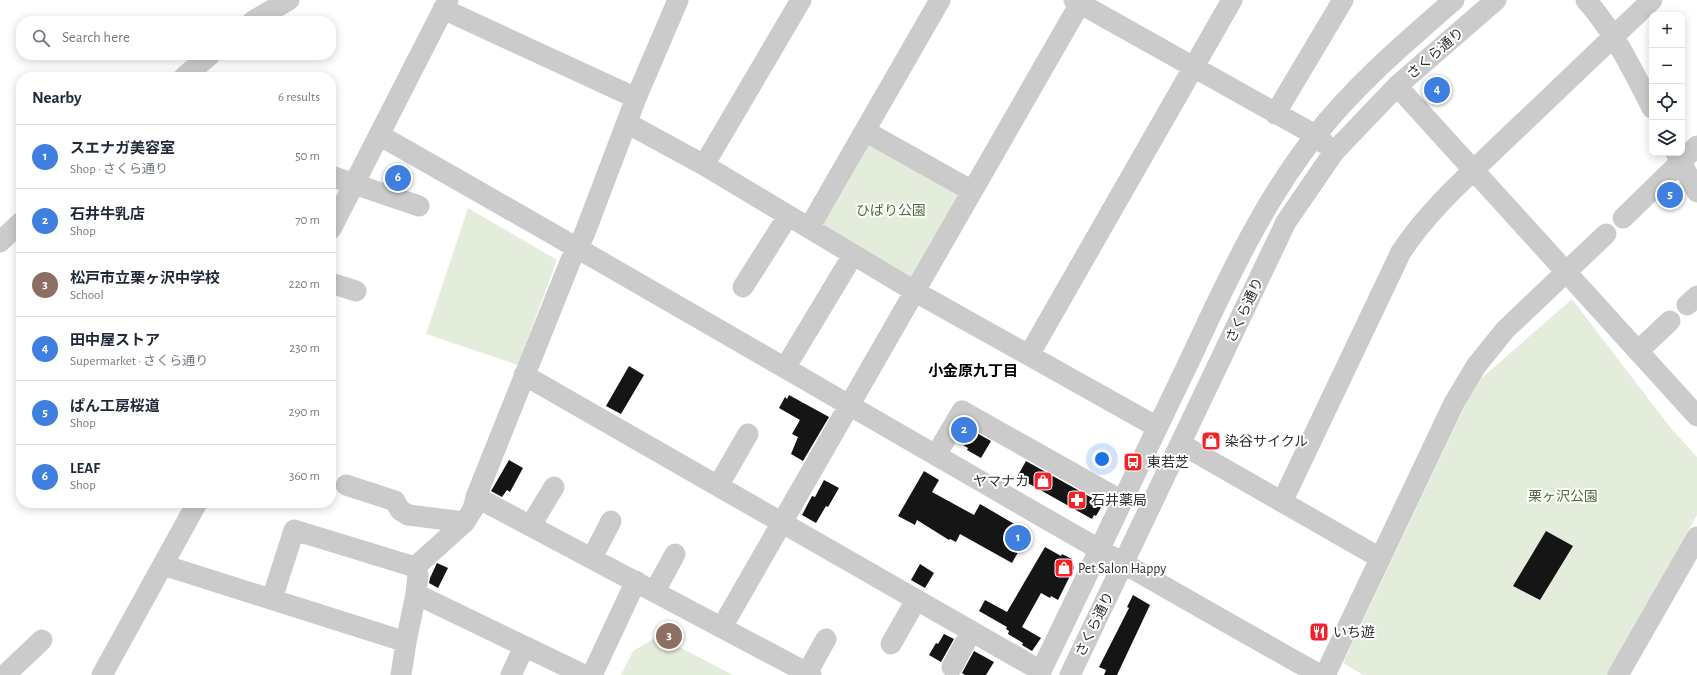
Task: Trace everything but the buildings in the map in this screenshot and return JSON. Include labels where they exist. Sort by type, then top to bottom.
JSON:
[{"type":"street","points":[[262,16],[289,0]]},
{"type":"street","points":[[415,568],[465,522],[473,509],[476,497],[524,375],[570,262],[584,235],[636,98],[678,0]]},
{"type":"street","points":[[704,165],[801,0]]},
{"type":"street","points":[[809,228],[940,0]]},
{"type":"street","points":[[1029,355],[1232,0]]},
{"type":"street","points":[[1275,114],[1342,0]]},
{"type":"street","name":"さくら通り","points":[[1040,673],[1209,319],[1261,218],[1288,174],[1315,136],[1345,100],[1376,68],[1454,0]]},
{"type":"street","name":"さくら通り","points":[[1070,675],[1286,222],[1334,152],[1397,86],[1496,0]]},
{"type":"street","points":[[1586,0],[1614,36],[1649,102]]},
{"type":"street","points":[[1282,502],[1401,252],[1423,221],[1473,171],[1652,0]]},
{"type":"street","points":[[722,627],[1079,1],[1315,136],[1334,152]]},
{"type":"street","points":[[336,218],[445,4],[636,98]]},
{"type":"street","points":[[190,72],[204,60]]},
{"type":"street","points":[[1397,86],[1566,273],[1638,351],[1695,409]]},
{"type":"street","points":[[627,123],[704,165],[914,291],[1157,428]]},
{"type":"street","points":[[865,131],[972,191]]},
{"type":"street","points":[[379,135],[849,404],[1123,564],[1320,675]]},
{"type":"street","points":[[1623,218],[1678,158],[1697,146]]},
{"type":"street","points":[[1678,158],[1697,192]]},
{"type":"street","points":[[336,178],[419,206]]},
{"type":"street","points":[[743,287],[788,216]]},
{"type":"street","points":[[0,242],[16,227]]},
{"type":"street","points":[[1325,675],[1454,403],[1476,366],[1505,330],[1606,234]]},
{"type":"street","points":[[786,368],[853,254]]},
{"type":"street","points":[[336,285],[356,291]]},
{"type":"street","points":[[1638,351],[1670,321]]},
{"type":"street","points":[[524,375],[782,522],[1040,673]]},
{"type":"street","points":[[936,455],[962,410],[1122,501]]},
{"type":"street","points":[[718,486],[748,434]]},
{"type":"street","points":[[1181,444],[1380,558]]},
{"type":"street","points":[[346,485],[395,501],[400,510],[408,515],[465,522]]},
{"type":"street","points":[[531,525],[554,487]]},
{"type":"street","points":[[476,497],[809,674],[826,639]]},
{"type":"street","points":[[102,675],[194,508]]},
{"type":"street","points":[[592,558],[611,521]]},
{"type":"street","points":[[272,599],[294,530],[415,568],[418,575],[416,594],[401,675]]},
{"type":"street","points":[[1618,675],[1697,538]]},
{"type":"street","points":[[655,591],[675,554]]},
{"type":"street","points":[[163,565],[406,642]]},
{"type":"street","points":[[592,675],[636,581]]},
{"type":"street","points":[[416,594],[584,675]]},
{"type":"street","points":[[891,644],[916,600]]},
{"type":"street","points":[[952,667],[971,632]]},
{"type":"street","points":[[5,675],[42,640]]},
{"type":"street","points":[[512,675],[524,647]]},
{"type":"green space","name":"ひばり公園","points":[[867,142],[962,196],[910,279],[820,222]]},
{"type":"green space","points":[[468,208],[557,260],[518,365],[426,334]]},
{"type":"green space","name":"栗ヶ沢公園","points":[[1572,299],[1670,427],[1697,457],[1697,515],[1608,675],[1363,675],[1343,663],[1475,384]]},
{"type":"green space","points":[[658,636],[733,675],[621,675],[633,651]]},
{"type":"place","name":"田中屋ストア","points":[[1437,90]]},
{"type":"place","name":"LEAF","points":[[398,178]]},
{"type":"place","name":"ぱん工房桜道","points":[[1670,195]]},
{"type":"place","name":"石井牛乳店","points":[[964,430]]},
{"type":"place","name":"染谷サイクル","points":[[1211,441]]},
{"type":"place","name":"東若芝","points":[[1133,462]]},
{"type":"place","name":"ヤマナカ","points":[[1043,481]]},
{"type":"place","name":"石井薬局","points":[[1077,500]]},
{"type":"place","name":"スエナガ美容室","points":[[1018,538]]},
{"type":"place","name":"Pet Salon Happy","points":[[1064,568]]},
{"type":"place","name":"いち遊","points":[[1319,632]]},
{"type":"place","name":"松戸市立栗ヶ沢中学校","points":[[669,636]]},
{"type":"district","name":"小金原九丁目","points":[[973,371]]}]
